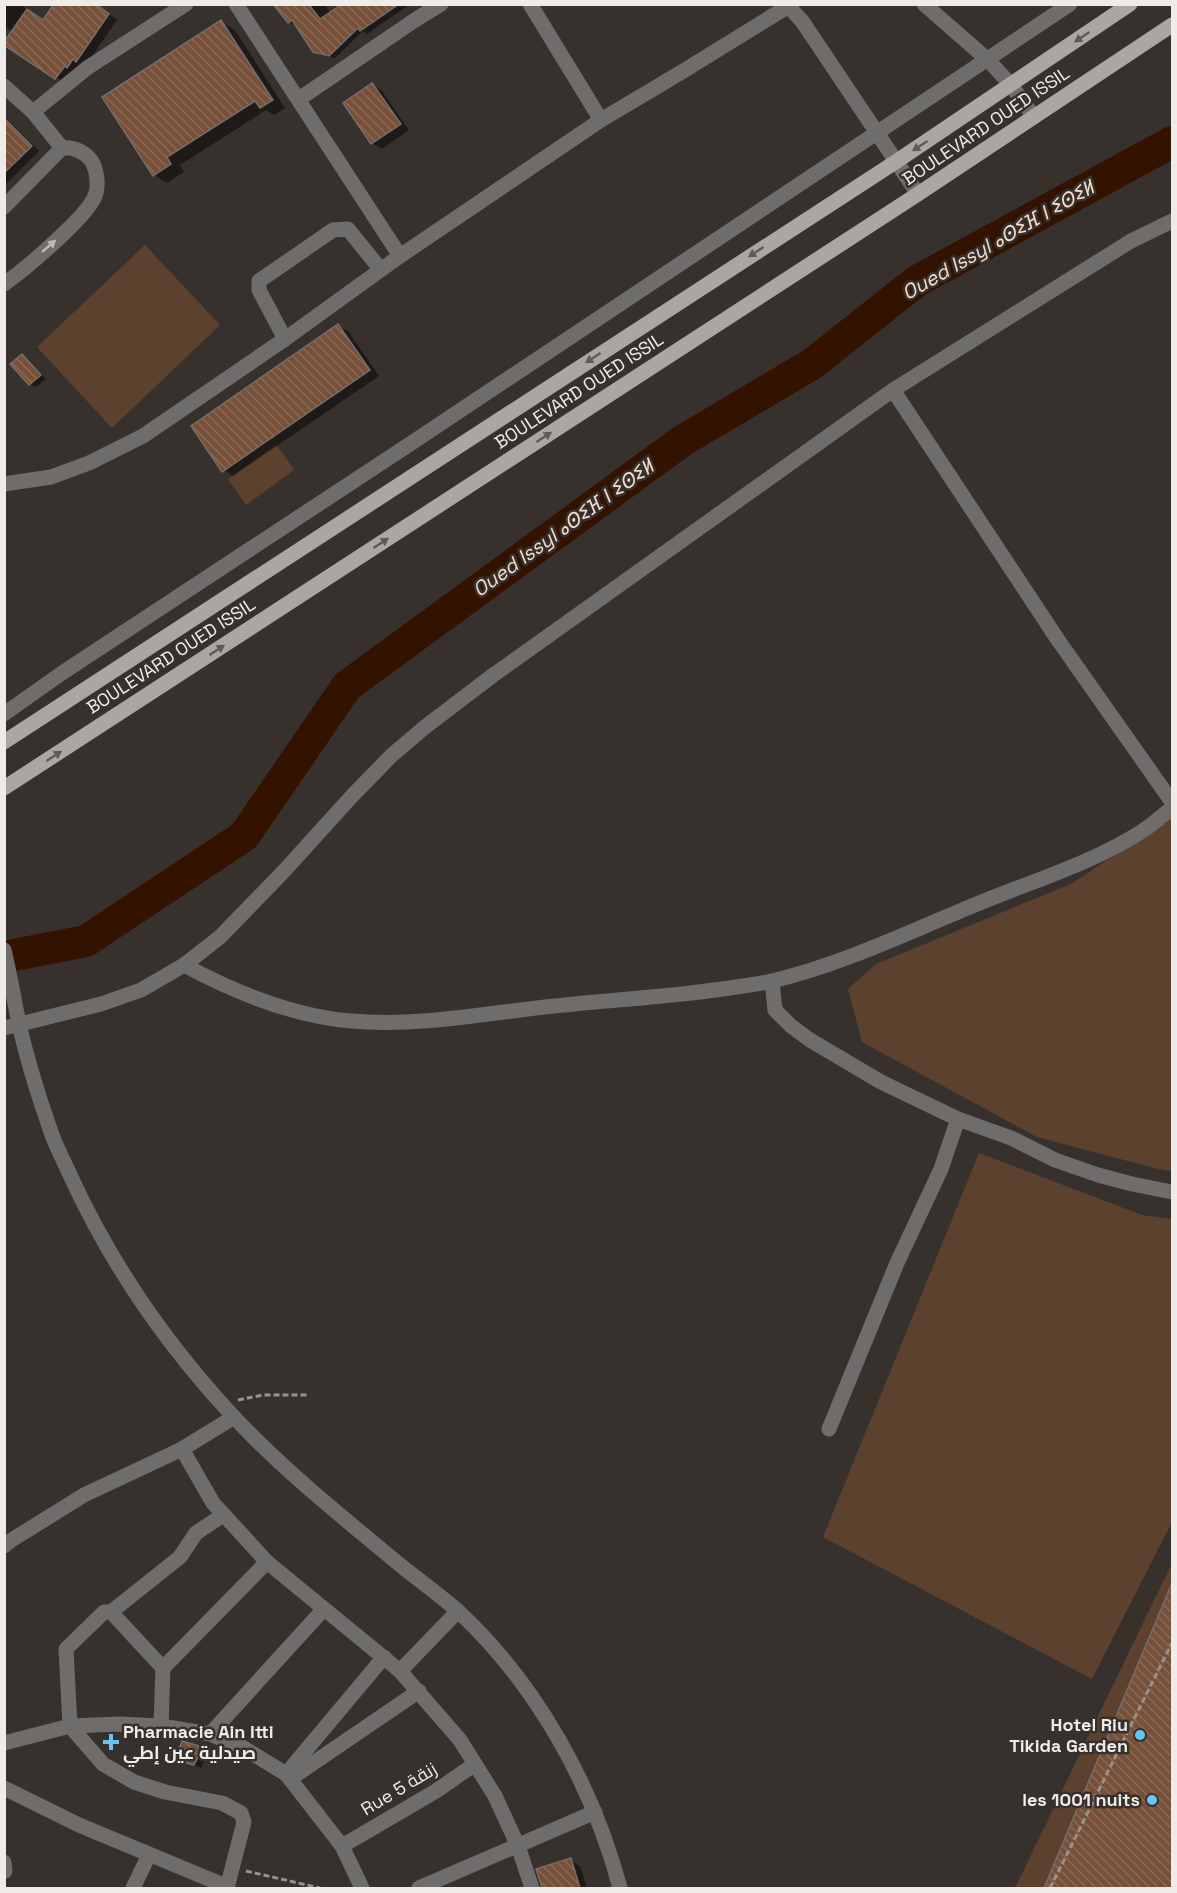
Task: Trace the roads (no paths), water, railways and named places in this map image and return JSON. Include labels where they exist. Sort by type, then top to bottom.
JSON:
[{"type":"main road","name":"BOULEVARD OUED ISSIL","points":[[4,742],[897,161],[1130,4]]},
{"type":"main road","name":"BOULEVARD OUED ISSIL","points":[[4,788],[918,194],[1173,25]]},
{"type":"street","points":[[33,112],[87,68],[186,4]]},
{"type":"street","points":[[236,4],[400,256]]},
{"type":"street","points":[[299,99],[441,4]]},
{"type":"street","points":[[530,4],[601,120]]},
{"type":"street","points":[[924,4],[988,60],[1011,85],[1034,117]]},
{"type":"street","points":[[4,714],[1070,4]]},
{"type":"street","points":[[4,484],[51,477],[89,463],[143,436],[285,339],[400,256],[601,120],[680,74],[787,6],[802,21],[918,194]]},
{"type":"street","points":[[4,86],[33,112],[62,148],[78,149],[87,155],[93,164],[97,187],[96,195],[90,206],[78,220],[4,284]]},
{"type":"street","points":[[4,207],[62,148]]},
{"type":"street","points":[[12,1026],[101,1004],[141,990],[184,965],[220,937],[392,755],[492,676],[893,390],[1131,241],[1173,221]]},
{"type":"street","points":[[285,339],[259,290],[259,281],[333,230],[348,229],[381,270]]},
{"type":"street","points":[[893,390],[1058,640],[1173,802]]},
{"type":"street","points":[[184,965],[268,1003],[307,1014],[351,1022],[462,1018],[554,1006],[669,996],[771,981],[856,954],[1068,867],[1143,830],[1173,808]]},
{"type":"street","points":[[4,950],[12,984],[12,1026],[33,1077],[51,1133],[104,1245],[142,1304],[234,1417],[301,1481],[458,1611],[525,1684],[558,1737],[595,1812],[620,1888]]},
{"type":"street","points":[[771,981],[775,1010],[791,1026],[810,1040],[881,1082],[958,1119],[1011,1138],[1055,1160],[1098,1175],[1173,1192]]},
{"type":"street","points":[[829,1430],[897,1263],[941,1169],[958,1119]]},
{"type":"street","points":[[4,1546],[84,1495],[182,1449],[234,1417]]},
{"type":"street","points":[[182,1449],[213,1503],[267,1563],[400,1671],[460,1740],[495,1796],[518,1846],[532,1888]]},
{"type":"street","points":[[4,1788],[79,1825],[227,1888],[244,1817],[237,1810],[222,1803],[165,1792],[134,1782],[103,1764],[70,1726],[66,1649],[104,1612],[111,1612],[180,1557],[196,1533],[223,1515]]},
{"type":"street","points":[[161,1726],[163,1668],[267,1563]]},
{"type":"street","points":[[210,1734],[323,1610]]},
{"type":"street","points":[[400,1671],[458,1611]]},
{"type":"street","points":[[111,1612],[163,1668]]},
{"type":"street","points":[[288,1776],[384,1657]]},
{"type":"street","points":[[288,1776],[419,1691]]},
{"type":"street","points":[[4,1743],[70,1726],[120,1724],[161,1726],[210,1734],[242,1747],[288,1776],[342,1846],[362,1888]]},
{"type":"street","name":"Rue 5 زنقة","points":[[342,1846],[436,1791],[475,1764]]},
{"type":"street","points":[[419,1888],[595,1812]]},
{"type":"street","points":[[133,1888],[149,1856]]},
{"type":"street","points":[[4,1862],[5,1871]]},
{"type":"waterway","name":"Oued Issyl ⴰⵙⵉⴼ ⵏ ⵉⵙⵉⵍ","points":[[4,957],[86,941],[244,836],[347,686],[682,441],[812,364],[917,281],[1172,142]]},
{"type":"place","name":"Hotel Riu Tikida Garden","points":[[1140,1735]]},
{"type":"place","name":"Pharmacie Ain Itti صيدلية عين إطي","points":[[111,1742]]},
{"type":"place","name":"les 1001 nuits","points":[[1152,1800]]}]
